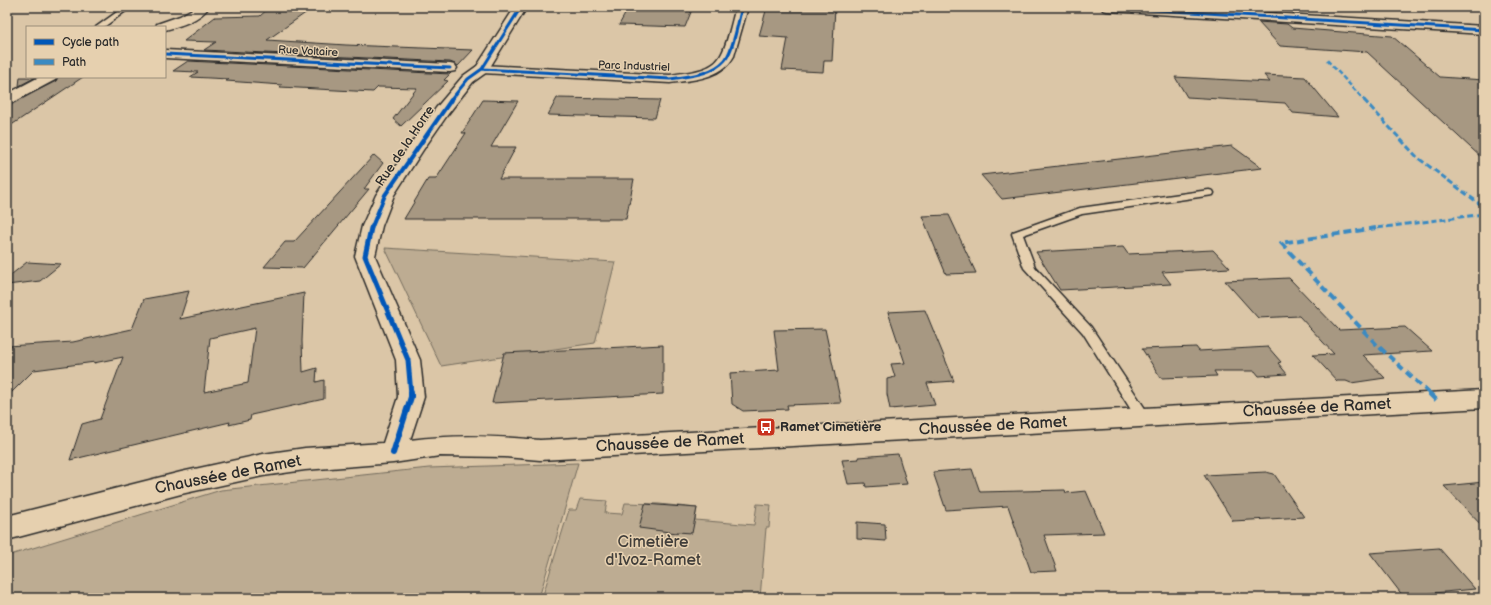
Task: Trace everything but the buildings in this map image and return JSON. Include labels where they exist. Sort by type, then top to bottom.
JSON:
[{"type":"street","points":[[165,26],[180,20],[203,7]]},
{"type":"street","name":"Rue de la Horre","points":[[393,453],[411,397],[410,376],[408,360],[365,256],[372,226],[385,195],[442,111],[468,79],[482,69],[521,7]]},
{"type":"street","name":"Parc Industriel","points":[[482,69],[670,79],[696,76],[716,68],[726,59],[742,7]]},
{"type":"street","points":[[1107,7],[1484,30]]},
{"type":"street","name":"Rue Voltaire","points":[[166,54],[450,68]]},
{"type":"street","points":[[7,100],[48,78]]},
{"type":"street","name":"Chaussée de Ramet","points":[[7,528],[181,483],[263,465],[305,459],[393,453],[440,446],[505,447],[540,450],[1484,399]]},
{"type":"lane","points":[[100,26],[128,7]]},
{"type":"lane","points":[[1143,417],[1087,330],[1030,268],[1017,234],[1080,211],[1209,193]]},
{"type":"green space","points":[[385,248],[615,262],[595,343],[441,366]]},
{"type":"green space","points":[[578,463],[539,598],[7,598],[7,556],[221,490],[429,468]]},
{"type":"green space","name":"Cimetière d'Ivoz-Ramet","points":[[580,499],[607,501],[605,513],[622,514],[625,503],[659,504],[697,508],[695,520],[754,525],[757,504],[771,505],[769,528],[766,528],[760,598],[542,598],[569,510],[576,510]]},
{"type":"marked path","points":[[1463,7],[1484,11]]},
{"type":"marked path","points":[[1327,60],[1418,158],[1484,207]]},
{"type":"marked path","points":[[1438,402],[1377,345],[1281,243],[1398,225],[1484,214]]},
{"type":"cycle path","points":[[393,453],[411,397],[410,376],[408,360],[365,256],[372,226],[385,195],[415,150],[442,111],[468,79],[482,69],[521,7]]},
{"type":"cycle path","points":[[482,69],[670,79],[692,76],[707,72],[720,65],[725,60],[732,43],[742,7]]},
{"type":"cycle path","points":[[1107,7],[1484,30]]},
{"type":"cycle path","points":[[166,54],[450,68]]},
{"type":"place","name":"Ramet Cimetière","points":[[766,427]]}]
